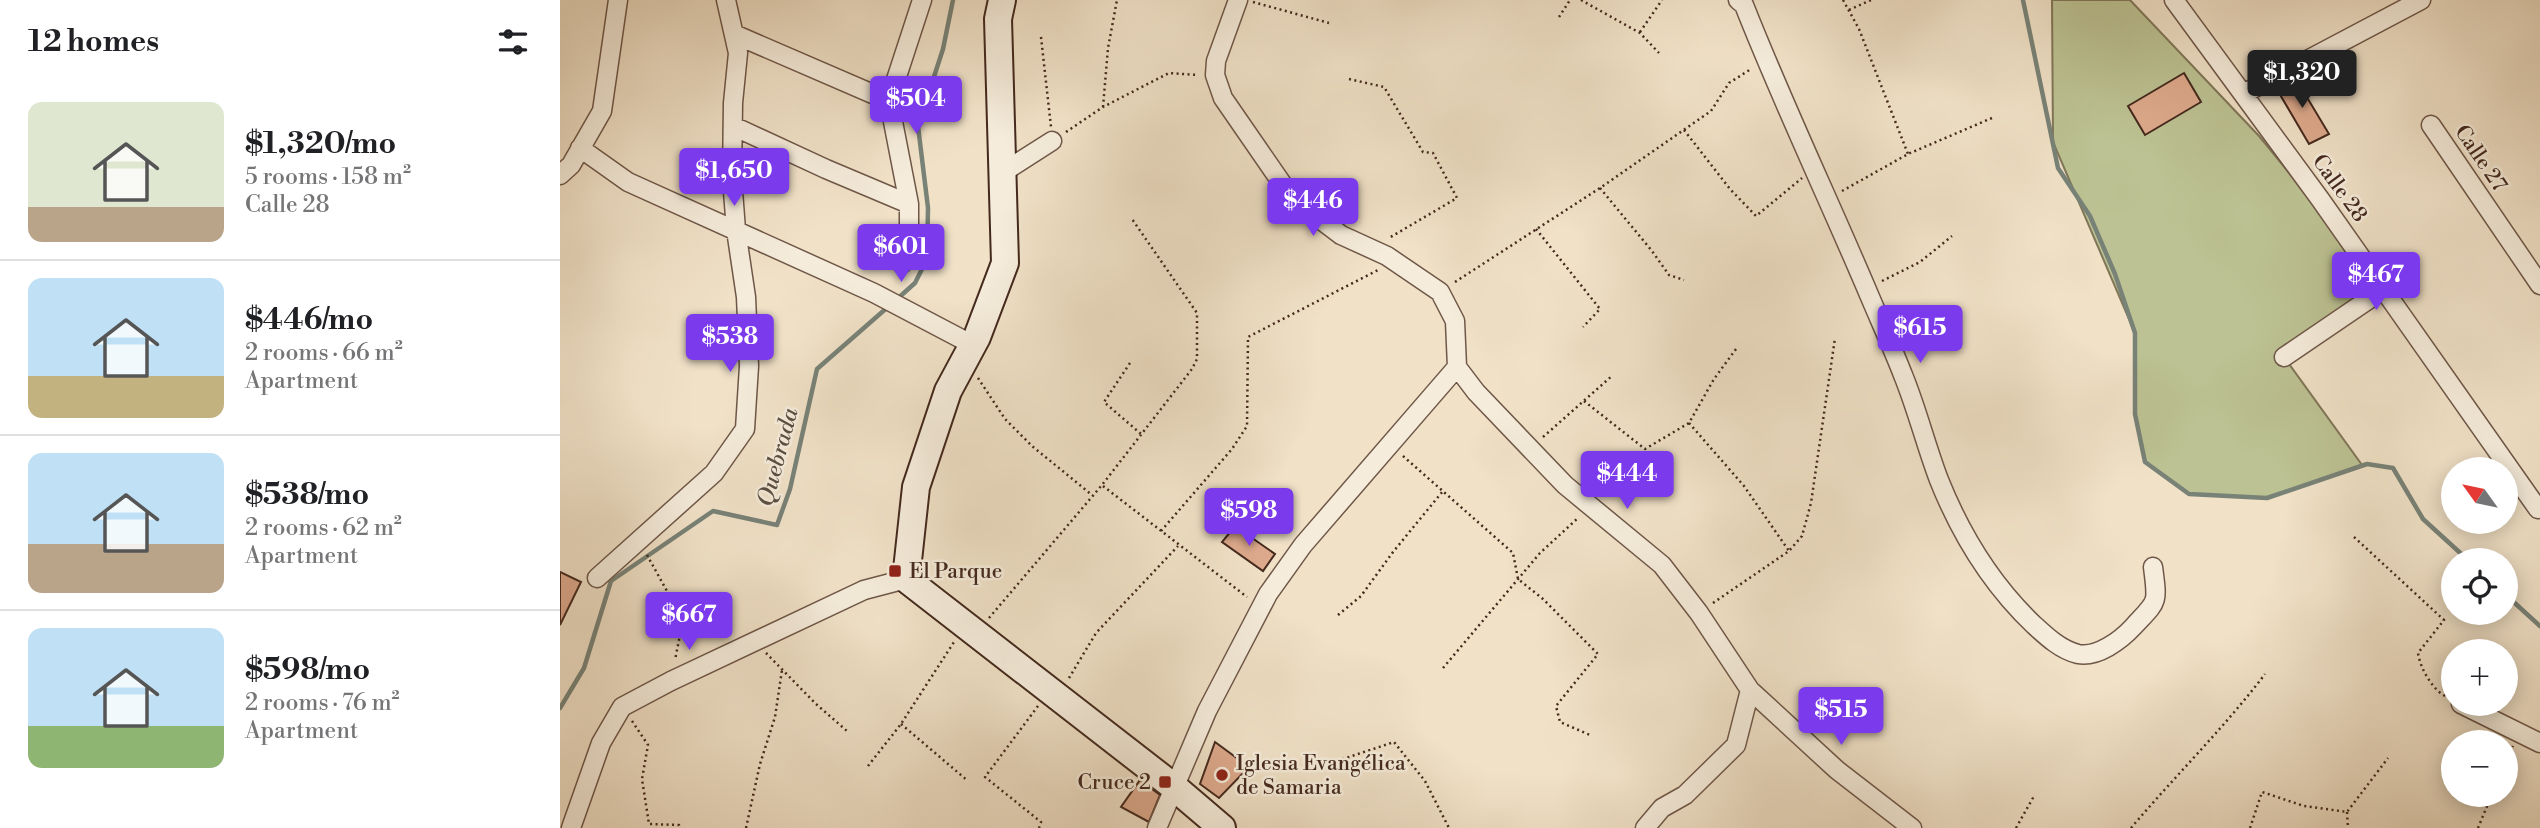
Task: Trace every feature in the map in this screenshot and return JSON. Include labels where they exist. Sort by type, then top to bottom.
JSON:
[{"type":"street","points":[[560,175],[571,165],[601,111],[618,0]]},
{"type":"street","points":[[597,578],[714,472],[745,429],[749,366],[746,297],[736,230],[732,178],[738,53],[726,0]]},
{"type":"street","points":[[902,264],[909,247],[909,204],[889,101],[922,0]]},
{"type":"street","points":[[906,579],[916,486],[948,391],[969,351],[1005,262],[998,19],[1002,0]]},
{"type":"street","points":[[1238,0],[1216,61],[1215,75],[1223,98],[1292,198],[1342,235],[1387,256],[1440,292],[1455,321],[1457,367],[1476,391],[1565,485],[1662,565],[1699,613],[1750,690],[1837,769],[1912,828]]},
{"type":"street","points":[[1738,0],[1744,5],[1812,169],[1904,377],[1940,481],[1969,544],[1990,576],[2022,614],[2064,649],[2081,655],[2103,649],[2125,637],[2153,608],[2156,592],[2153,567]]},
{"type":"street","name":"Calle 28","points":[[2174,0],[2384,289],[2535,511]]},
{"type":"street","points":[[2243,94],[2421,0]]},
{"type":"street","points":[[734,34],[889,101]]},
{"type":"street","points":[[733,125],[909,204]]},
{"type":"street","name":"Calle 27","points":[[2431,125],[2540,285]]},
{"type":"street","points":[[1002,173],[1052,141]]},
{"type":"street","points":[[580,148],[628,182],[911,310],[969,351]]},
{"type":"street","points":[[2284,357],[2384,289]]},
{"type":"street","points":[[1157,828],[1207,711],[1268,594],[1303,545],[1457,367]]},
{"type":"street","points":[[906,579],[1174,787],[1222,828]]},
{"type":"street","points":[[571,828],[601,743],[622,707],[864,590],[906,579]]},
{"type":"street","points":[[1644,828],[1662,808],[1685,795],[1736,745],[1750,690]]},
{"type":"street","points":[[2485,716],[2540,743]]},
{"type":"path","points":[[1103,107],[1108,48],[1117,0]]},
{"type":"path","points":[[1246,0],[1329,23]]},
{"type":"path","points":[[1559,17],[1570,0]]},
{"type":"path","points":[[1581,0],[1640,33],[1659,53]]},
{"type":"path","points":[[1640,33],[1662,0]]},
{"type":"path","points":[[1843,0],[1859,30],[1908,154]]},
{"type":"path","points":[[1849,10],[1871,0]]},
{"type":"path","points":[[1041,37],[1052,141],[1103,107],[1169,73],[1215,75]]},
{"type":"path","points":[[1440,292],[1600,188],[1711,111],[1729,83],[1766,60]]},
{"type":"path","points":[[1349,79],[1384,87],[1423,152],[1433,153],[1457,198],[1371,249]]},
{"type":"path","points":[[1827,200],[1908,154],[1992,118]]},
{"type":"path","points":[[1684,130],[1730,189],[1756,216],[1812,169]]},
{"type":"path","points":[[1600,188],[1669,275],[1684,280]]},
{"type":"path","points":[[868,766],[971,629],[1006,598],[1032,569],[1102,485],[1197,359],[1197,313],[1132,219]]},
{"type":"path","points":[[1536,229],[1600,309],[1583,327]]},
{"type":"path","points":[[1867,289],[1920,262],[1952,236]]},
{"type":"path","points":[[1161,531],[1232,449],[1247,426],[1248,337],[1394,262]]},
{"type":"path","points":[[1699,613],[1789,551],[1802,536],[1811,503],[1835,338]]},
{"type":"path","points":[[1584,401],[1645,449],[1689,423],[1714,379],[1736,349]]},
{"type":"path","points":[[969,351],[1005,419],[1032,446],[1092,495]]},
{"type":"path","points":[[1130,363],[1104,402],[1141,434]]},
{"type":"path","points":[[1530,448],[1613,375]]},
{"type":"path","points":[[1689,423],[1744,486],[1789,551]]},
{"type":"path","points":[[1390,445],[1513,553],[1518,579],[1543,599],[1598,654],[1556,706],[1560,722],[1590,734]]},
{"type":"path","points":[[1102,485],[1261,608]]},
{"type":"path","points":[[1338,615],[1361,596],[1393,552],[1443,492]]},
{"type":"path","points":[[1443,668],[1540,553],[1591,506]]},
{"type":"path","points":[[2354,537],[2444,620],[2418,653],[2420,665],[2441,694]]},
{"type":"path","points":[[1039,828],[1041,822],[985,777],[1054,693],[1096,633],[1179,545]]},
{"type":"path","points":[[645,552],[683,621],[671,681]]},
{"type":"path","points":[[756,643],[816,704],[847,731]]},
{"type":"path","points":[[746,828],[760,764],[775,717],[782,670]]},
{"type":"path","points":[[2132,828],[2187,763],[2238,710],[2265,674]]},
{"type":"path","points":[[622,707],[648,746],[642,779],[649,824],[678,825],[679,828]]},
{"type":"path","points":[[901,724],[968,781]]},
{"type":"path","points":[[1338,761],[1394,742],[1425,781],[1449,828]]},
{"type":"path","points":[[2348,828],[2347,812],[2388,758]]},
{"type":"path","points":[[2250,828],[2262,792],[2304,806],[2347,812]]},
{"type":"path","points":[[2016,828],[2034,796]]},
{"type":"path","points":[[2477,828],[2486,807]]},
{"type":"green space","points":[[2052,0],[2130,0],[2259,136],[2384,289],[2284,357],[2362,465],[2267,498],[2189,494],[2145,462],[2135,414],[2135,333],[2053,142]]},
{"type":"building","points":[[2184,73],[2201,102],[2145,135],[2128,106]]},
{"type":"building","points":[[2293,74],[2329,134],[2309,144],[2275,86]]},
{"type":"building","points":[[1235,526],[1275,554],[1263,571],[1222,542]]},
{"type":"building","points":[[560,572],[581,582],[560,625]]},
{"type":"building","name":"Iglesia Evangélica de Samaria","points":[[1215,742],[1249,767],[1219,798],[1200,784]]},
{"type":"building","points":[[1140,780],[1160,795],[1149,822],[1121,807]]},
{"type":"waterway","name":"Quebrada","points":[[896,300],[915,283],[927,259],[928,208],[918,126],[943,49],[953,0]]},
{"type":"waterway","points":[[2023,0],[2058,168],[2090,216],[2115,274],[2135,333],[2135,414],[2145,462],[2189,494],[2267,498],[2367,464],[2393,468],[2423,519],[2455,548]]},
{"type":"waterway","name":"Quebrada","points":[[560,708],[584,668],[611,581],[713,511],[777,525],[790,489],[817,369],[889,306]]},
{"type":"waterway","points":[[2518,606],[2540,626]]},
{"type":"place","name":"El Parque","points":[[895,571]]},
{"type":"place","name":"Iglesia Evangélica de Samaria","points":[[1222,775]]},
{"type":"place","name":"Cruce 2","points":[[1165,782]]}]
